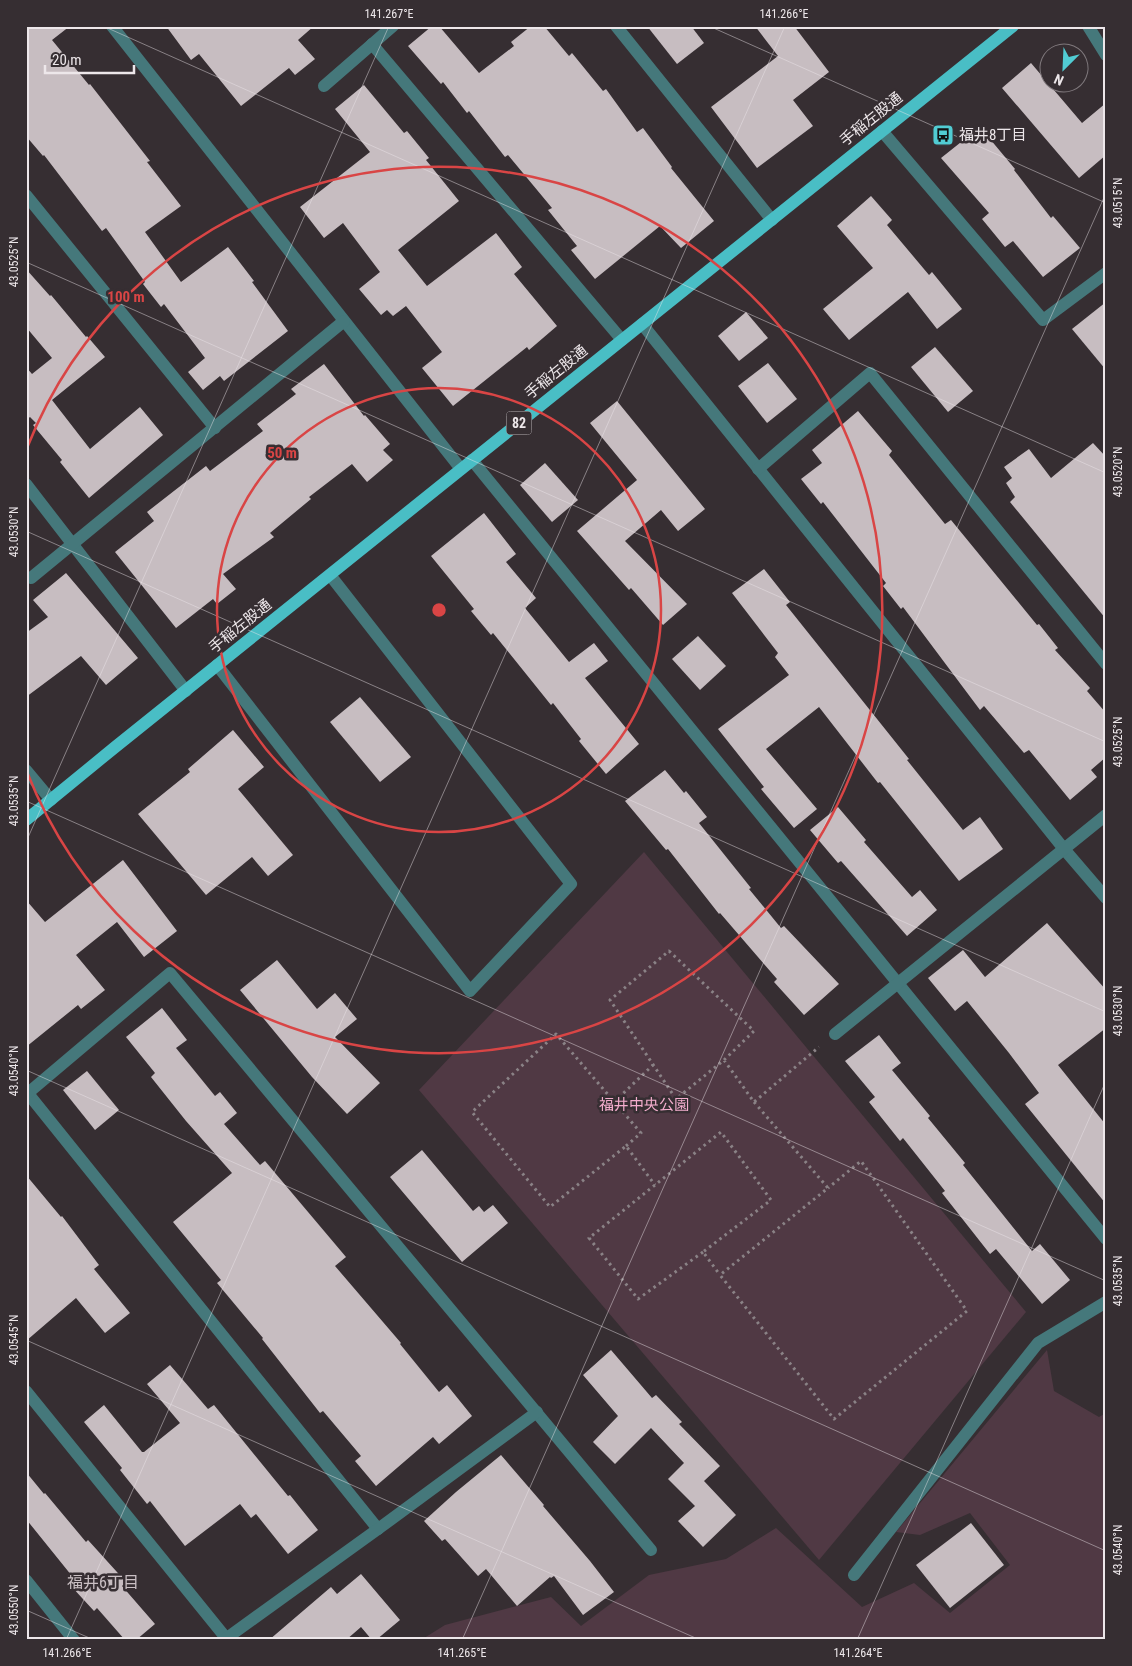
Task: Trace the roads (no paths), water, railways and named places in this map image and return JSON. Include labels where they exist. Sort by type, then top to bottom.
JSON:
[{"type":"main road","name":"手稲左股通","points":[[26,820],[1013,26]]},
{"type":"street","points":[[112,26],[461,469]]},
{"type":"street","points":[[324,86],[393,26]]},
{"type":"street","points":[[616,26],[772,220]]},
{"type":"street","points":[[1088,26],[1106,54]]},
{"type":"street","points":[[372,44],[622,340]]},
{"type":"street","points":[[882,131],[1043,320],[1106,273]]},
{"type":"street","points":[[26,195],[215,428]]},
{"type":"street","points":[[31,578],[344,321]]},
{"type":"street","points":[[642,324],[1064,849],[1106,898]]},
{"type":"street","points":[[758,469],[870,374],[1106,664]]},
{"type":"street","points":[[472,460],[1106,1239]]},
{"type":"street","points":[[26,484],[186,691]]},
{"type":"street","points":[[217,665],[470,991],[571,884],[330,575]]},
{"type":"street","points":[[26,770],[51,800]]},
{"type":"street","points":[[835,1034],[1106,815]]},
{"type":"street","points":[[378,1529],[27,1092],[170,973],[651,1550]]},
{"type":"street","points":[[854,1576],[1038,1342],[1106,1302]]},
{"type":"street","points":[[26,1391],[225,1639],[537,1412]]},
{"type":"street","points":[[26,1580],[74,1640]]},
{"type":"place","name":"福井8丁目","points":[[943,135]]},
{"type":"district","name":"福井6丁目","points":[[103,1582]]},
{"type":"park label","name":"福井中央公園","points":[[644,1105]]}]
